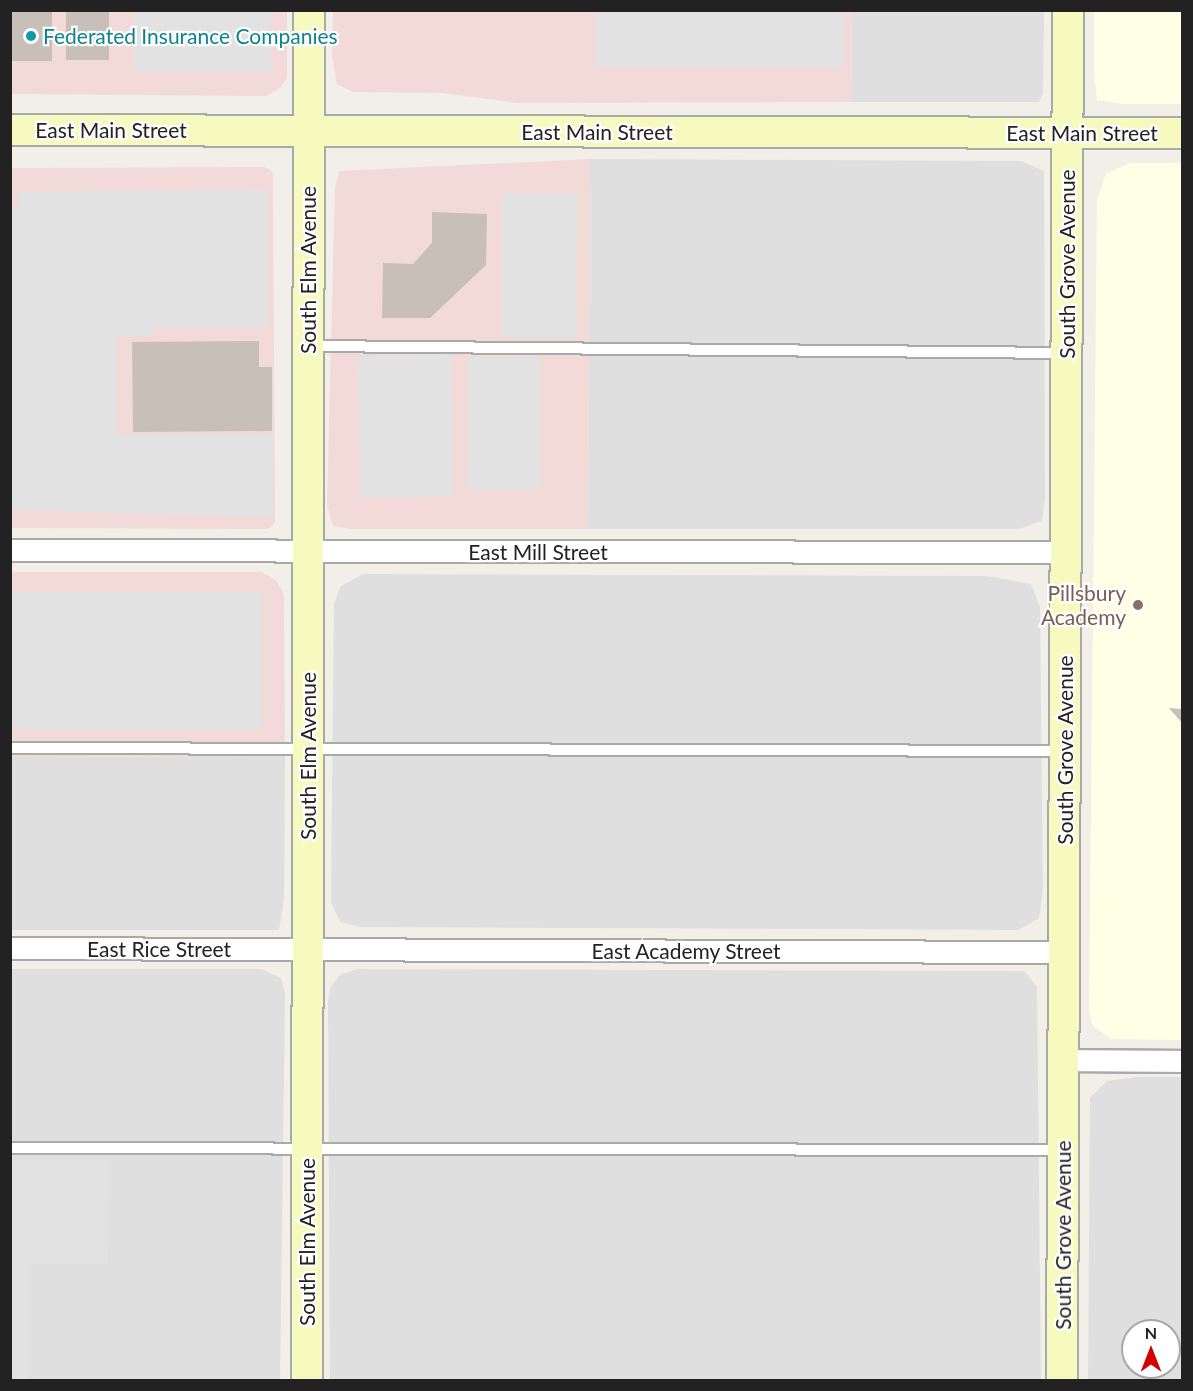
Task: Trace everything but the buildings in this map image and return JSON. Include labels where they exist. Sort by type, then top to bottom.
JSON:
[{"type":"street","name":"South Elm Avenue","points":[[307,1380],[309,10]]},
{"type":"street","name":"South Grove Avenue","points":[[1062,1380],[1068,10]]},
{"type":"street","name":"East Main Street","points":[[10,130],[1182,133]]},
{"type":"street","name":"East Mill Street","points":[[10,550],[1066,552]]},
{"type":"street","name":"East Rice Street","points":[[10,948],[308,949]]},
{"type":"street","name":"East Academy Street","points":[[308,949],[1064,952]]},
{"type":"street","points":[[1064,1060],[1182,1061]]},
{"type":"lane","points":[[308,346],[1067,353]]},
{"type":"lane","points":[[10,748],[1065,751]]},
{"type":"lane","points":[[10,1148],[1063,1150]]},
{"type":"shaded area","points":[[11,11],[287,11],[287,78],[280,88],[267,96],[11,94]]},
{"type":"shaded area","points":[[134,11],[271,11],[271,71],[134,71]]},
{"type":"shaded area","points":[[333,11],[852,11],[851,102],[517,103],[443,93],[353,92],[337,84],[332,56]]},
{"type":"shaded area","points":[[595,11],[844,11],[844,67],[595,67]]},
{"type":"shaded area","points":[[852,11],[1044,11],[1043,93],[1039,102],[851,102]]},
{"type":"shaded area","points":[[1094,11],[1182,11],[1182,104],[1123,104],[1097,100],[1094,72]]},
{"type":"shaded area","points":[[590,159],[1021,161],[1044,171],[1045,498],[1042,521],[1019,529],[588,529]]},
{"type":"shaded area","points":[[590,159],[588,529],[352,529],[333,526],[327,505],[335,189],[339,171]]},
{"type":"shaded area","name":"Pillsbury Academy","points":[[1130,163],[1182,163],[1182,1040],[1111,1039],[1092,1025],[1089,1009],[1097,200],[1106,174]]},
{"type":"shaded area","points":[[264,167],[271,170],[273,176],[275,522],[270,528],[264,529],[11,528],[11,168]]},
{"type":"shaded area","points":[[267,190],[268,327],[153,328],[153,336],[116,336],[116,435],[272,434],[273,517],[11,510],[10,210],[18,209],[18,192]]},
{"type":"shaded area","points":[[502,193],[577,193],[577,337],[502,337]]},
{"type":"shaded area","points":[[451,354],[453,496],[360,498],[358,356]]},
{"type":"shaded area","points":[[468,357],[541,357],[541,489],[468,489]]},
{"type":"shaded area","points":[[10,572],[261,572],[276,580],[284,594],[285,756],[11,757]]},
{"type":"shaded area","points":[[363,574],[987,576],[1031,584],[1040,607],[1043,891],[1039,918],[1018,930],[361,927],[340,922],[331,902],[334,604],[340,587]]},
{"type":"shaded area","points":[[11,592],[261,592],[261,729],[11,729]]},
{"type":"shaded area","points":[[285,756],[284,899],[279,930],[11,930],[11,757]]},
{"type":"shaded area","points":[[11,969],[261,969],[281,978],[285,993],[280,1380],[11,1380]]},
{"type":"shaded area","points":[[357,969],[1024,971],[1037,987],[1041,1380],[330,1380],[328,1002],[330,988],[340,975]]},
{"type":"shaded area","points":[[1136,1077],[1182,1077],[1182,1380],[1088,1380],[1090,1098],[1107,1081]]},
{"type":"shaded area","points":[[11,1160],[109,1160],[108,1264],[30,1264],[29,1380],[11,1380]]},
{"type":"place","name":"Federated Insurance Companies","points":[[31,36]]},
{"type":"place","name":"Pillsbury Academy","points":[[1138,605]]}]
